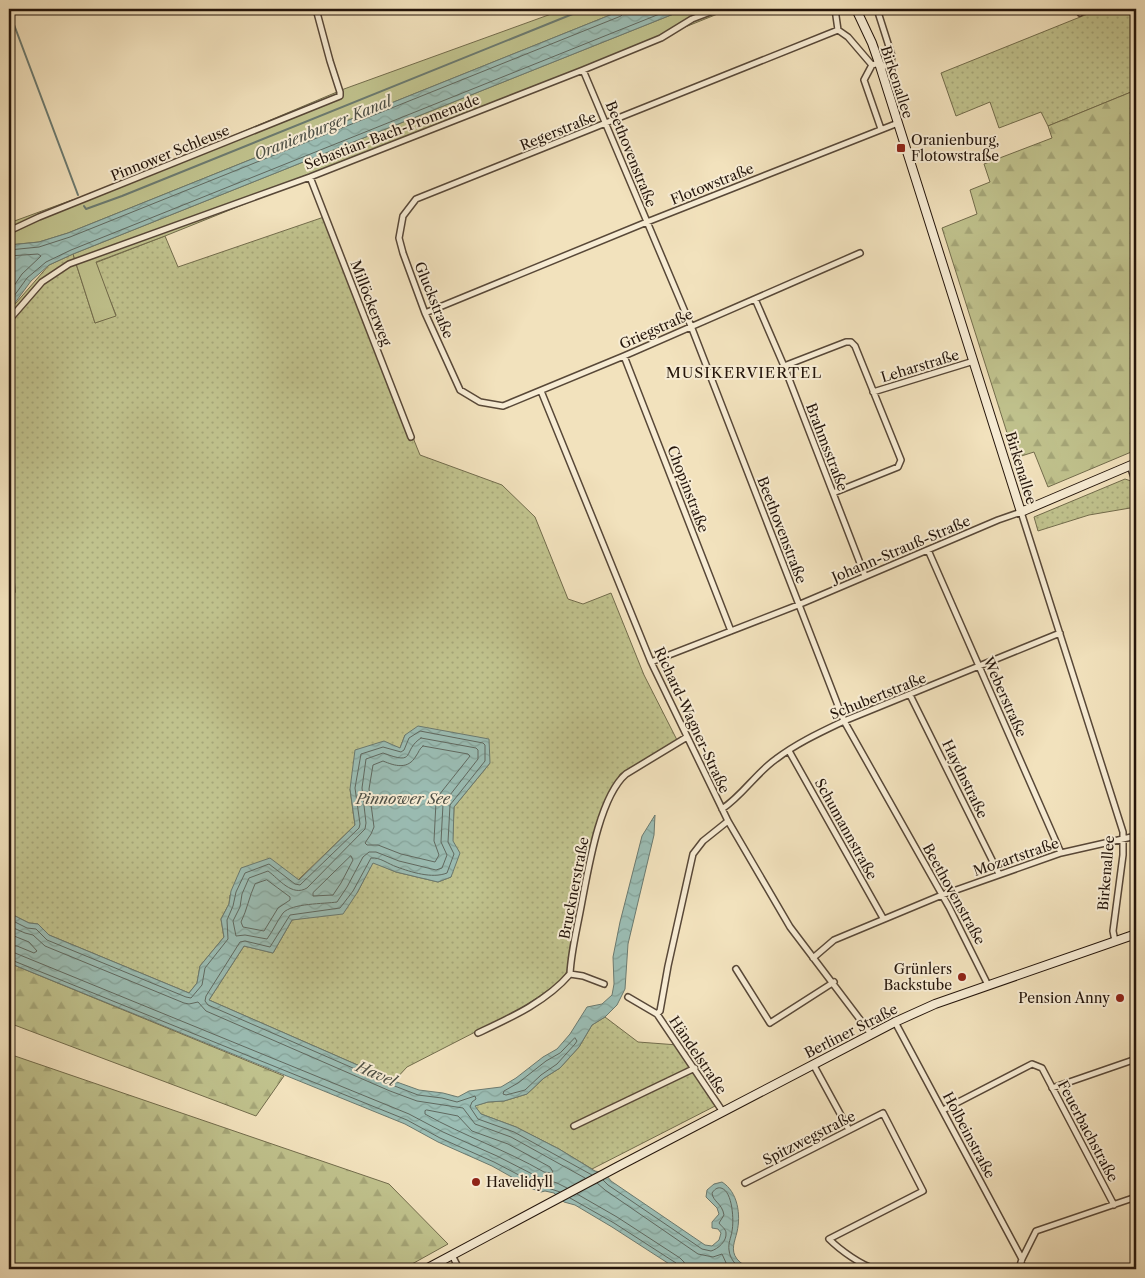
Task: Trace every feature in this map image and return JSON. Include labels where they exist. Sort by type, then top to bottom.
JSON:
[{"type":"main road","name":"Birkenallee","points":[[856,9],[864,25],[898,123],[1021,512]]},
{"type":"main road","points":[[1021,512],[1133,465]]},
{"type":"main road","name":"Berliner Straße","points":[[426,1269],[616,1167],[895,1022],[935,1004],[1136,934]]},
{"type":"street","name":"Pinnower Schleuse","points":[[9,231],[39,217],[340,96],[316,9]]},
{"type":"street","name":"Sebastian-Bach-Promenade","points":[[9,320],[42,282],[69,264],[310,177],[583,70],[661,38],[692,19],[718,9]]},
{"type":"street","points":[[835,9],[838,30],[877,65]]},
{"type":"street","points":[[877,9],[892,56],[892,62],[877,65],[864,80],[882,129]]},
{"type":"street","name":"Regerstraße","points":[[403,216],[416,199],[838,30]]},
{"type":"street","name":"Beethovenstraße","points":[[583,70],[607,123],[691,326],[844,721],[942,895],[981,968],[988,985]]},
{"type":"street","name":"Flotowstraße","points":[[425,313],[647,222],[898,123]]},
{"type":"street","name":"Millöckerweg","points":[[310,177],[411,437]]},
{"type":"street","name":"Gluckstraße","points":[[403,216],[399,238],[401,246],[425,313],[460,390]]},
{"type":"street","name":"Griegstraße","points":[[460,390],[480,402],[503,406],[624,356],[860,253]]},
{"type":"street","name":"Brahmsstraße","points":[[755,299],[784,366],[866,576]]},
{"type":"street","points":[[784,366],[846,342],[851,342],[855,346],[900,460],[898,467],[833,493]]},
{"type":"street","name":"Chopinstraße","points":[[624,356],[730,630]]},
{"type":"street","name":"Leharstraße","points":[[873,392],[974,361]]},
{"type":"street","name":"Richard-Wagner-Straße","points":[[541,391],[651,662],[728,822],[773,899],[813,958],[834,982],[871,1034]]},
{"type":"street","points":[[1133,465],[1136,483]]},
{"type":"street","name":"Johann-Strauß-Straße","points":[[651,662],[1021,512]]},
{"type":"street","name":"Birkenallee","points":[[1021,512],[1119,818],[1123,839],[1123,855],[1113,931],[1115,941]]},
{"type":"street","name":"Weberstraße","points":[[928,550],[1062,853]]},
{"type":"street","name":"Schubertstraße","points":[[722,809],[733,801],[776,759],[815,735],[844,721],[1060,633]]},
{"type":"street","name":"Haydnstraße","points":[[910,695],[999,874]]},
{"type":"street","name":"Brucknerstraße","points":[[570,974],[595,839],[618,782],[626,774],[687,738]]},
{"type":"street","name":"Schumannstraße","points":[[789,751],[883,918]]},
{"type":"street","points":[[657,1014],[660,1011],[693,854],[703,841],[728,822]]},
{"type":"street","name":"Mozartstraße","points":[[813,958],[834,940],[942,895],[1062,853],[1136,836]]},
{"type":"street","points":[[736,969],[770,1023],[834,982]]},
{"type":"street","points":[[478,1033],[514,1015],[541,998],[570,974],[584,976],[604,984]]},
{"type":"street","name":"Händelstraße","points":[[628,997],[657,1014],[723,1112]]},
{"type":"street","name":"Holbeinstraße","points":[[895,1022],[1022,1259]]},
{"type":"street","points":[[1052,1088],[1136,1058]]},
{"type":"street","points":[[813,1064],[849,1130]]},
{"type":"street","name":"Feuerbachstraße","points":[[943,1110],[1032,1064],[1042,1068],[1114,1205]]},
{"type":"street","points":[[574,1126],[695,1068]]},
{"type":"street","name":"Spitzwegstraße","points":[[745,1183],[883,1113],[923,1190],[829,1239],[868,1267],[876,1269]]},
{"type":"street","points":[[1019,1269],[1036,1231],[1136,1197]]},
{"type":"street","points":[[452,1255],[459,1269]]},
{"type":"green space","points":[[565,9],[625,9],[68,233],[39,242],[9,245],[9,223],[72,200],[88,197],[344,89]]},
{"type":"green space","points":[[686,9],[730,9],[96,262],[116,316],[95,323],[73,254]]},
{"type":"green space","points":[[1100,9],[1136,9],[1136,90],[1048,126],[1041,112],[999,128],[990,102],[956,116],[941,73]]},
{"type":"green space","points":[[1136,90],[1136,450],[1048,487],[1034,452],[1015,458],[942,228],[977,214],[970,190],[990,182],[984,164],[1052,138],[1048,126]]},
{"type":"green space","points":[[324,217],[420,455],[502,485],[535,517],[568,599],[583,604],[611,593],[644,675],[677,740],[620,774],[598,819],[583,877],[567,971],[561,981],[522,1008],[407,1067],[394,1081],[209,1000],[244,946],[273,953],[292,920],[314,916],[357,893],[373,862],[396,872],[438,882],[451,877],[454,807],[490,763],[405,735],[400,748],[350,789],[355,825],[298,880],[291,875],[230,895],[229,904],[221,919],[224,937],[200,966],[197,983],[189,993],[49,935],[38,924],[29,923],[9,913],[9,607],[15,592],[9,480],[9,311],[49,265],[73,254],[95,323],[116,315],[95,263],[165,236],[178,267]]},
{"type":"green space","points":[[1125,479],[1131,481],[1136,507],[1089,515],[1038,531],[1034,517]]},
{"type":"green space","points":[[9,480],[15,592],[9,607]]},
{"type":"green space","points":[[9,963],[284,1076],[256,1116],[9,1023]]},
{"type":"green space","points":[[605,1017],[638,1042],[678,1045],[721,1103],[592,1169],[559,1149],[516,1127],[481,1114],[474,1106],[488,1102],[504,1101],[527,1094],[544,1078],[560,1068],[579,1047],[592,1025]]},
{"type":"green space","points":[[9,1054],[389,1184],[448,1244],[403,1269],[9,1269]]},
{"type":"water","points":[[625,9],[686,9],[73,254],[49,265],[31,281],[9,311],[9,245],[39,242],[68,233]]},
{"type":"water","points":[[418,726],[489,739],[490,763],[454,807],[453,841],[460,853],[451,877],[438,882],[396,872],[373,863],[343,914],[292,920],[273,953],[244,946],[209,1000],[394,1081],[419,1090],[458,1097],[469,1091],[501,1087],[557,1049],[570,1034],[587,1007],[602,1004],[612,995],[614,984],[613,957],[620,922],[642,836],[655,815],[654,835],[628,944],[625,989],[617,1005],[605,1017],[592,1025],[579,1047],[560,1068],[544,1078],[527,1094],[504,1101],[488,1102],[475,1106],[481,1114],[516,1127],[559,1149],[595,1171],[604,1174],[611,1181],[705,1245],[712,1246],[719,1240],[721,1233],[718,1229],[712,1228],[712,1222],[719,1214],[717,1208],[706,1197],[707,1190],[714,1184],[722,1182],[732,1192],[737,1204],[739,1218],[734,1246],[735,1256],[749,1269],[677,1269],[575,1205],[564,1202],[554,1193],[533,1189],[492,1166],[438,1142],[405,1124],[9,963],[9,913],[29,923],[38,924],[49,935],[189,993],[197,983],[200,966],[224,937],[221,919],[229,904],[231,891],[241,868],[270,858],[299,880],[355,825],[350,789],[355,750],[384,741],[400,748],[405,735]]},
{"type":"waterway","name":"Oranienburger Kanal","points":[[84,206],[86,209],[122,196],[585,9]]},
{"type":"waterway","points":[[9,11],[11,17]]},
{"type":"waterway","points":[[13,22],[78,195]]},
{"type":"place","name":"Oranienburg, Flotowstraße","points":[[901,148]]},
{"type":"place","name":"Grünlers Backstube","points":[[962,977]]},
{"type":"place","name":"Pension Anny","points":[[1120,998]]},
{"type":"place","name":"Havelidyll","points":[[476,1182]]},
{"type":"district","name":"MUSIKERVIERTEL","points":[[744,373]]},
{"type":"water label","name":"Pinnower See","points":[[403,799]]},
{"type":"water label","name":"Havel","points":[[376,1074]]}]
